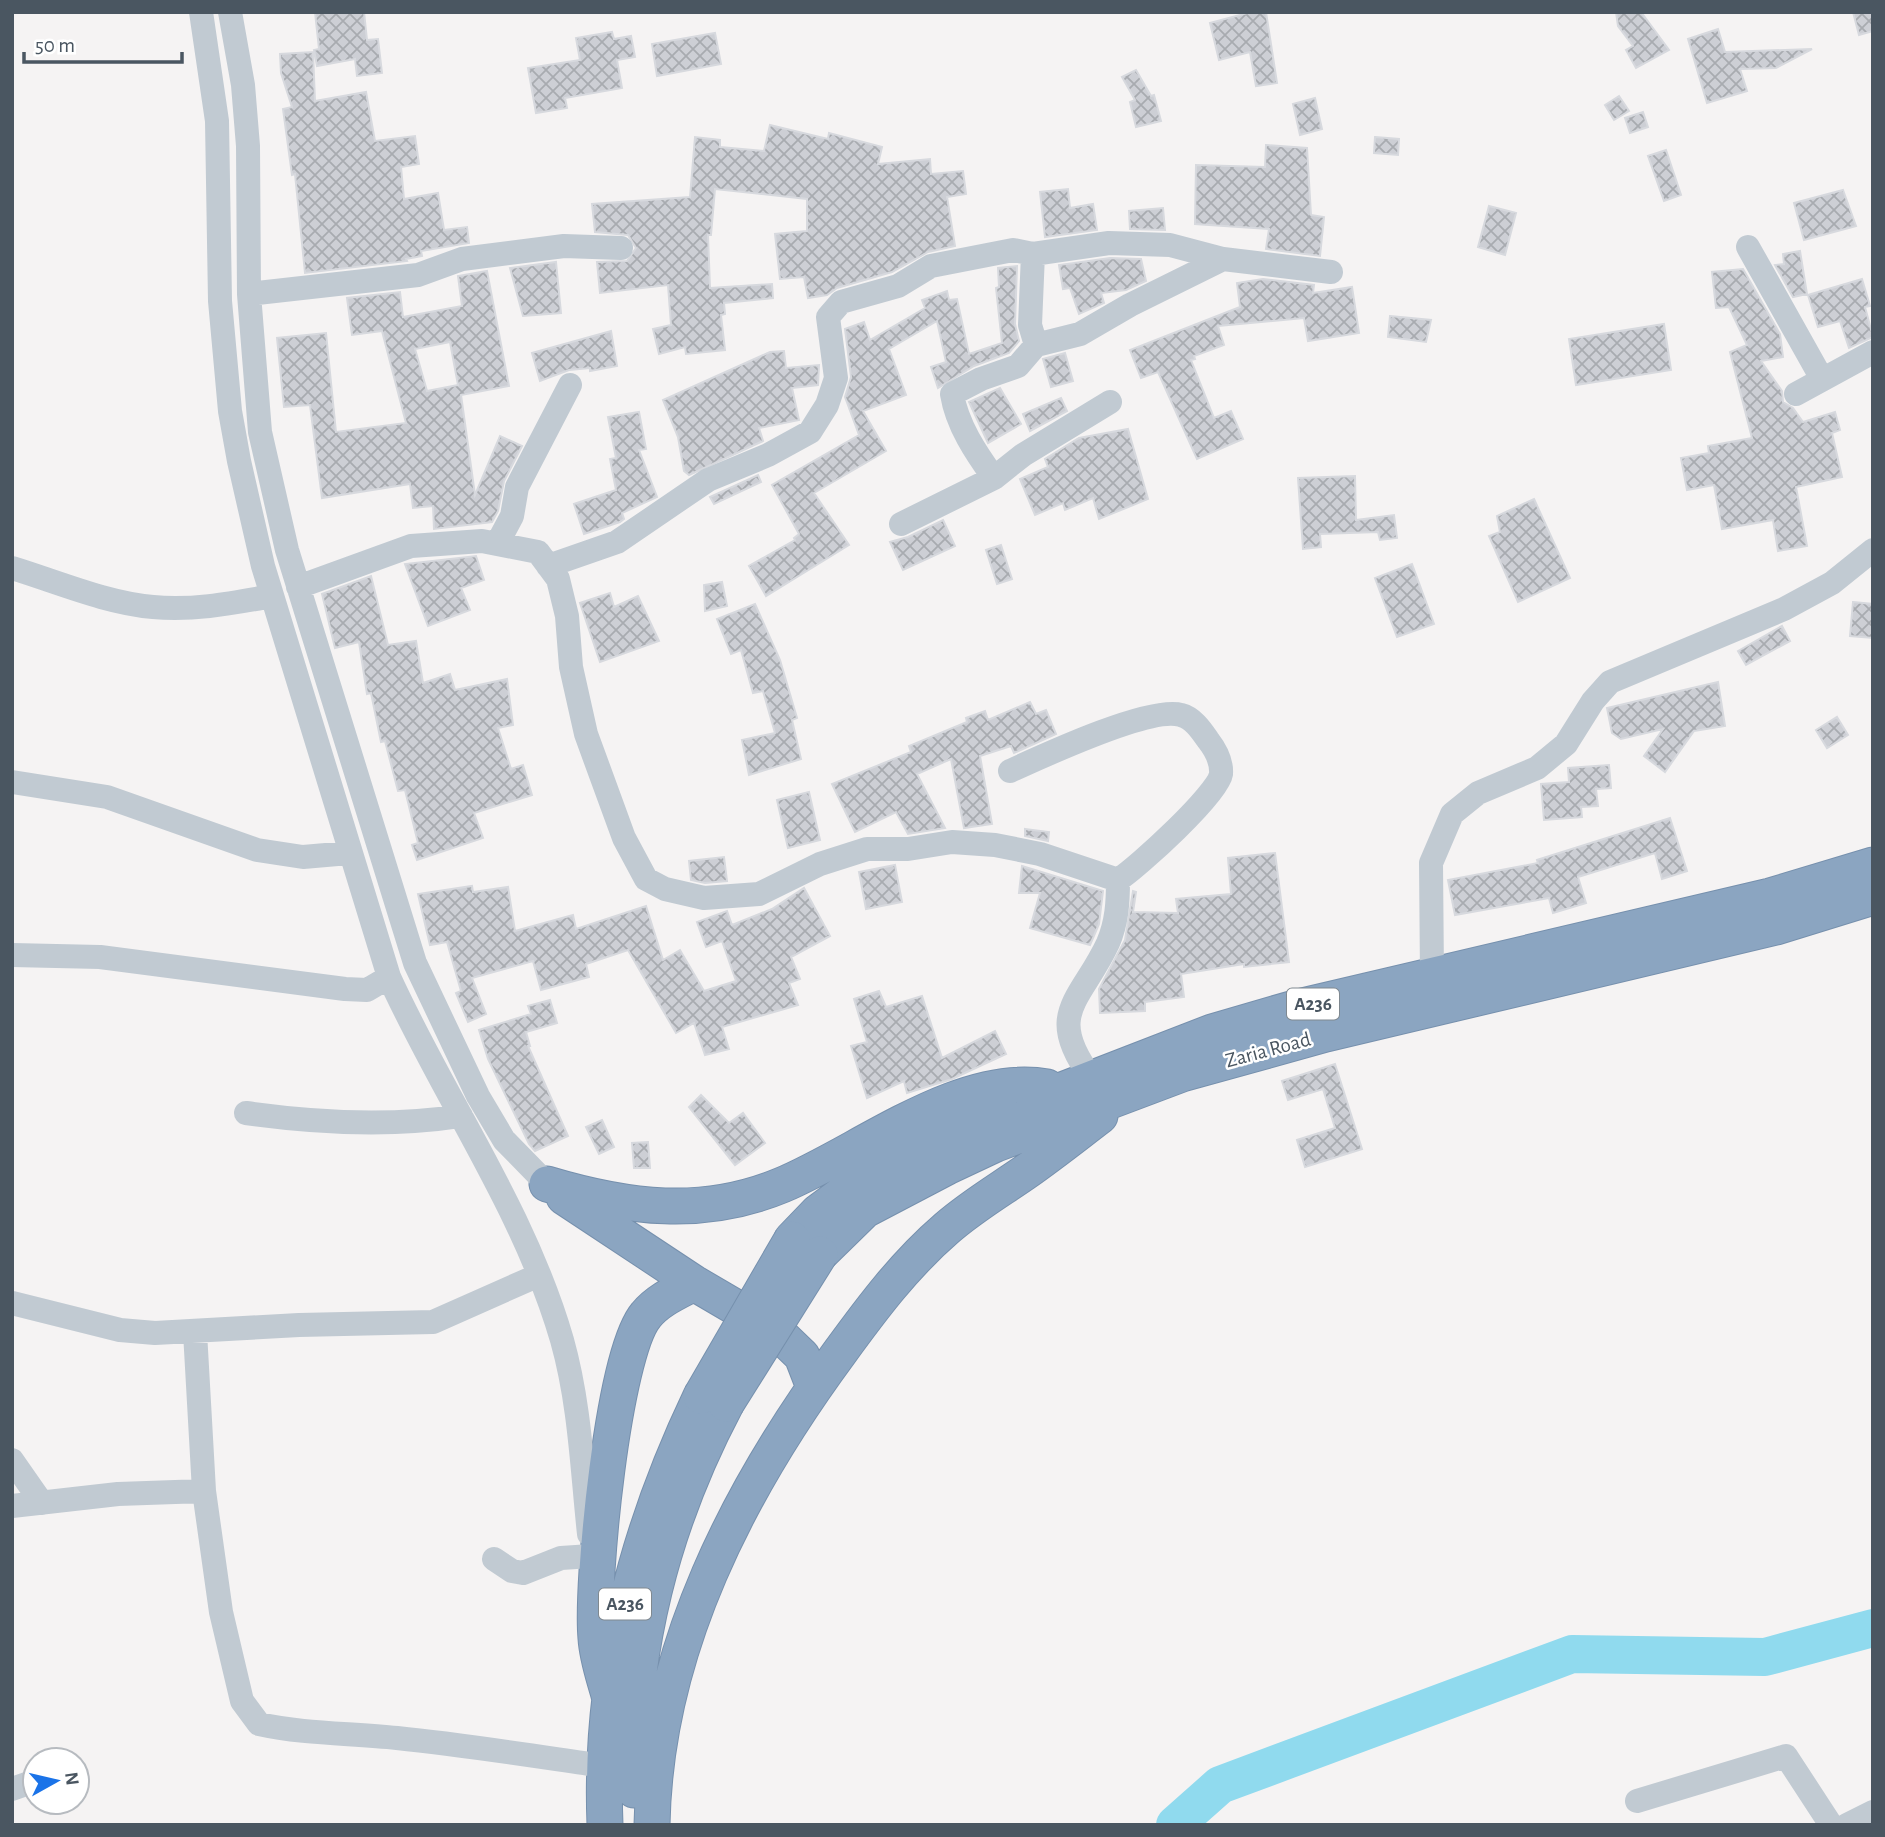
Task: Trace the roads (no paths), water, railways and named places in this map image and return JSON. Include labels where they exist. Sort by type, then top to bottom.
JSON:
[{"type":"highway","name":"A236","points":[[605,1825],[603,1766],[609,1695],[618,1633],[635,1563],[669,1467],[714,1400],[806,1246],[818,1212],[861,1180],[959,1130],[1058,1089],[1212,1032],[1298,1007],[1733,905],[1873,865]]},
{"type":"highway","name":"Zaria Road","points":[[806,1246],[894,1194],[996,1144],[1182,1074],[1267,1050],[1751,933],[1873,897]]},
{"type":"highway","points":[[547,1184],[635,1206],[720,1203],[782,1185],[917,1114],[979,1093],[1008,1084],[1058,1089]]},
{"type":"highway","points":[[652,1825],[653,1781],[659,1734],[684,1643],[712,1564],[744,1499],[814,1387],[881,1296],[947,1228],[1072,1139],[1125,1096]]},
{"type":"highway","points":[[547,1184],[584,1212],[792,1343],[806,1363],[814,1387]]},
{"type":"highway","points":[[609,1695],[596,1640],[595,1604],[608,1465],[629,1351],[645,1315],[659,1302],[694,1283]]},
{"type":"highway","name":"A236","points":[[637,1825],[633,1723],[645,1628],[676,1515],[714,1400]]},
{"type":"street","points":[[201,12],[217,121],[220,301],[230,411],[247,498],[272,596],[389,977],[410,1022],[501,1187],[539,1275],[562,1340],[575,1396],[595,1604]]},
{"type":"street","points":[[230,12],[243,85],[248,146],[249,294],[260,432],[271,489],[298,586],[415,963],[478,1096],[505,1140],[547,1184]]},
{"type":"street","points":[[548,566],[617,542],[708,480],[768,455],[810,432],[827,405],[836,378],[828,317],[841,302],[898,285],[932,265],[1013,250],[1033,254],[1110,243],[1170,245],[1223,259],[1331,272]]},
{"type":"street","points":[[1748,247],[1822,379]]},
{"type":"street","points":[[249,294],[418,275],[462,259],[551,248],[621,248]]},
{"type":"street","points":[[1033,254],[1030,325],[1036,345]]},
{"type":"street","points":[[994,478],[974,451],[954,407],[952,394],[981,379],[1018,366],[1036,345],[1080,334],[1130,305],[1223,259]]},
{"type":"street","points":[[1796,394],[1873,352]]},
{"type":"street","points":[[497,544],[512,516],[517,487],[570,385]]},
{"type":"street","points":[[901,524],[994,478],[1023,454],[1110,402]]},
{"type":"street","points":[[298,586],[411,546],[482,541],[538,552],[558,579],[567,616],[571,667],[586,734],[624,838],[646,879],[665,889],[704,898],[760,894],[820,864],[867,849],[908,849],[952,842],[995,845],[1040,854],[1118,880]]},
{"type":"street","points":[[1432,976],[1431,863],[1452,814],[1478,793],[1537,768],[1566,744],[1610,682],[1784,608],[1832,583],[1873,550]]},
{"type":"street","points":[[12,568],[95,594],[153,607],[215,606],[272,596]]},
{"type":"street","points":[[1010,771],[1144,719],[1182,715],[1196,724],[1219,759],[1221,775],[1216,786],[1141,865],[1118,880]]},
{"type":"street","points":[[12,782],[107,797],[257,850],[303,857],[349,853]]},
{"type":"street","points":[[1091,1077],[1075,1055],[1067,1025],[1071,1008],[1108,942],[1117,916],[1118,880]]},
{"type":"street","points":[[12,955],[100,957],[345,989],[367,990],[389,977]]},
{"type":"street","points":[[246,1113],[301,1121],[416,1123],[461,1116]]},
{"type":"street","points":[[12,1303],[120,1330],[195,1332],[299,1325],[433,1322],[539,1275]]},
{"type":"street","points":[[195,1332],[204,1491],[221,1612],[242,1701],[259,1724],[289,1731],[345,1732],[452,1744],[603,1766]]},
{"type":"street","points":[[12,1460],[42,1503]]},
{"type":"street","points":[[12,1506],[118,1494],[204,1491]]},
{"type":"street","points":[[494,1559],[512,1571],[523,1573],[561,1559],[591,1556]]},
{"type":"street","points":[[1637,1801],[1786,1756],[1831,1825]]},
{"type":"street","points":[[1847,1825],[1873,1812]]},
{"type":"waterway","points":[[1175,1825],[1220,1785],[1572,1654],[1765,1657],[1873,1628]]}]
